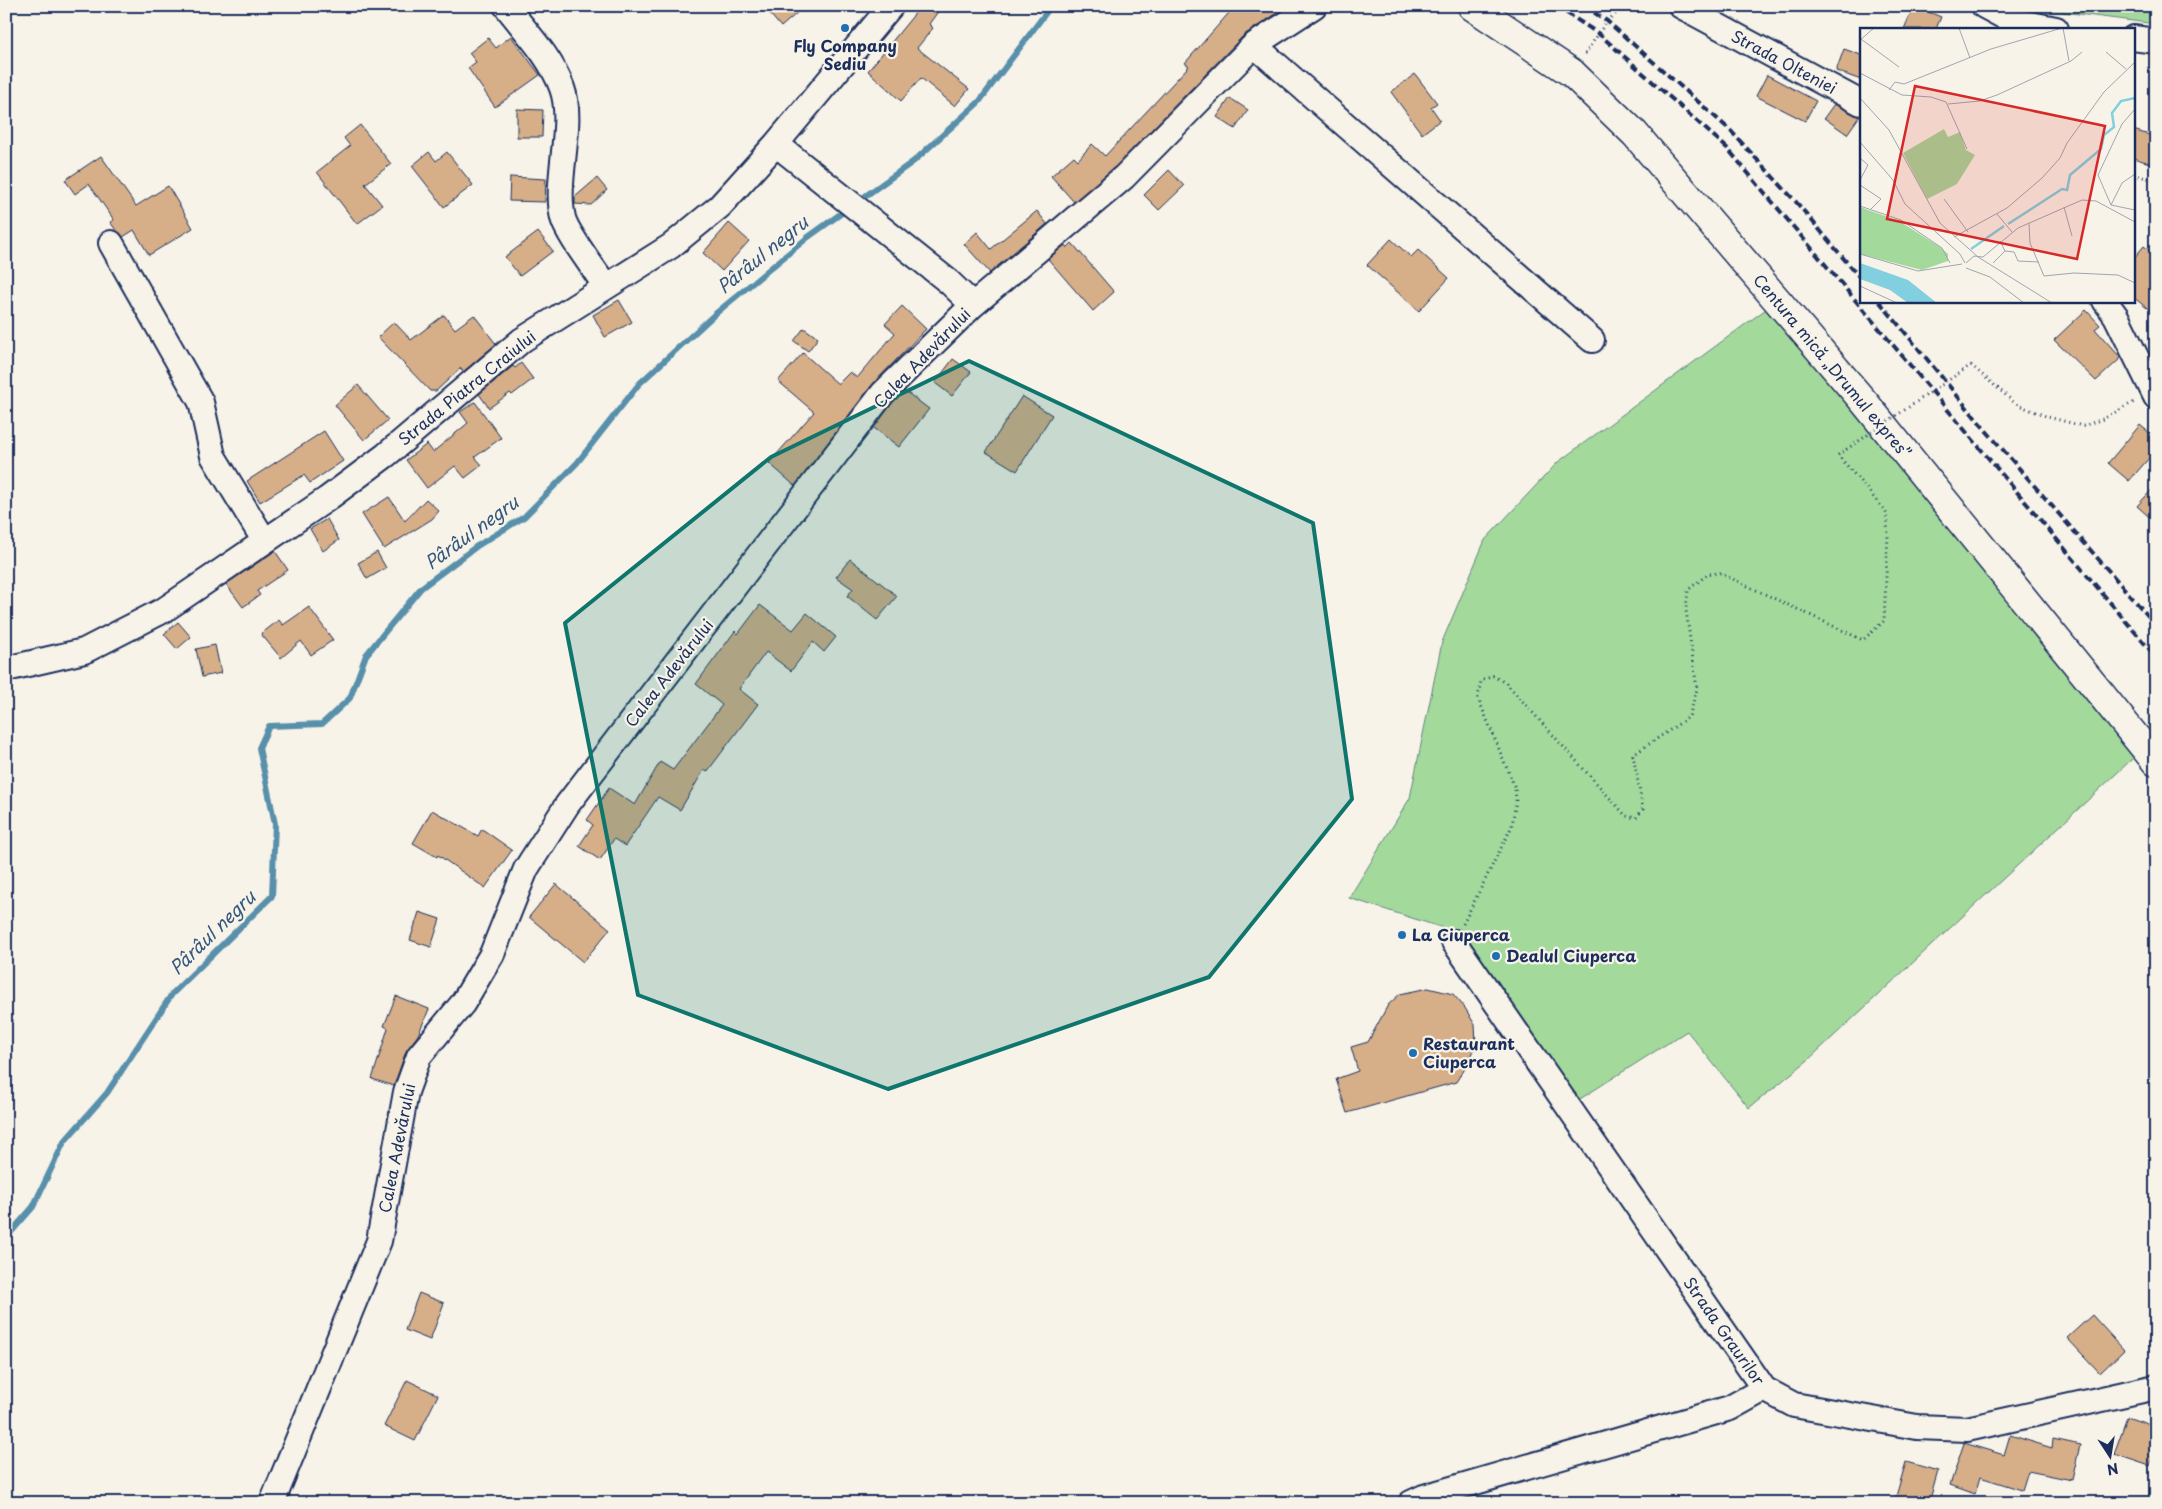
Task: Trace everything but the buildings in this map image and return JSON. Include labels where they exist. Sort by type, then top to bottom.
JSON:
[{"type":"main road","name":"Centura mică „Drumul expres”","points":[[1480,12],[1572,73],[1635,134],[1865,403],[2156,762]]},
{"type":"street","points":[[506,6],[549,61],[563,90],[566,110],[561,202],[564,220],[606,287]]},
{"type":"street","name":"Calea Adevărului","points":[[272,1503],[379,1241],[406,1092],[418,1056],[464,1003],[487,962],[526,869],[567,805],[883,393],[973,306],[1124,177],[1254,45],[1314,6]]},
{"type":"street","points":[[1455,6],[1480,12]]},
{"type":"street","name":"Strada Olteniei","points":[[1681,6],[1860,103]]},
{"type":"street","points":[[1984,6],[2010,20],[2051,28]]},
{"type":"street","name":"Strada Piatra Craiului","points":[[6,669],[84,651],[164,610],[264,540],[327,499],[386,455],[522,340],[671,246],[720,206],[776,144],[880,11]]},
{"type":"street","points":[[2134,38],[2156,41]]},
{"type":"street","points":[[1254,45],[1592,340]]},
{"type":"street","points":[[776,144],[949,282],[973,306]]},
{"type":"street","points":[[111,243],[201,402],[214,456],[264,540]]},
{"type":"street","points":[[2106,302],[2116,316],[2154,394]]},
{"type":"street","name":"Strada Graurilor","points":[[1454,942],[1764,1389],[1794,1405],[1917,1428],[1967,1429],[2156,1387]]},
{"type":"street","points":[[1411,1503],[1433,1494],[1730,1408],[1764,1389]]},
{"type":"path","points":[[1572,73],[1608,21],[1626,6]]},
{"type":"path","points":[[2134,175],[2156,180]]},
{"type":"path","points":[[1454,942],[1512,826],[1516,800],[1515,788],[1478,698],[1481,681],[1493,676],[1506,683],[1626,816],[1636,818],[1643,809],[1633,755],[1688,717],[1697,689],[1686,610],[1688,590],[1708,574],[1720,573],[1864,640],[1884,621],[1888,534],[1886,512],[1838,455],[1970,365],[2016,404],[2048,417],[2083,426],[2103,419],[2154,394]]},
{"type":"highlighted area","points":[[969,361],[1313,523],[1352,799],[1209,977],[888,1089],[638,995],[565,623],[771,457]]},
{"type":"green space","points":[[2156,6],[2156,24],[2024,7]]},
{"type":"green space","points":[[1777,301],[2144,748],[1807,1061],[1749,1108],[1687,1031],[1569,1106],[1459,933],[1349,898],[1410,798],[1442,642],[1485,540],[1558,462]]},
{"type":"waterway","name":"Pârâul negru","points":[[6,1238],[33,1207],[64,1142],[107,1093],[172,994],[272,896],[275,824],[259,748],[269,726],[322,724],[350,698],[366,655],[421,588],[477,546],[524,517],[577,463],[639,384],[715,314],[807,238],[914,161],[979,102],[1051,6]]},
{"type":"railway","points":[[1556,6],[1599,34],[1727,148],[2156,657]]},
{"type":"railway","points":[[1584,6],[1607,21],[1730,130],[1797,203],[1860,278]]},
{"type":"railway","points":[[1880,302],[1983,427],[2156,625]]},
{"type":"place","name":"Fly Company Sediu","points":[[845,28]]},
{"type":"place","name":"La Ciuperca","points":[[1402,935]]},
{"type":"place","name":"Dealul Ciuperca","points":[[1496,956]]},
{"type":"place","name":"Restaurant Ciuperca","points":[[1413,1053]]}]
